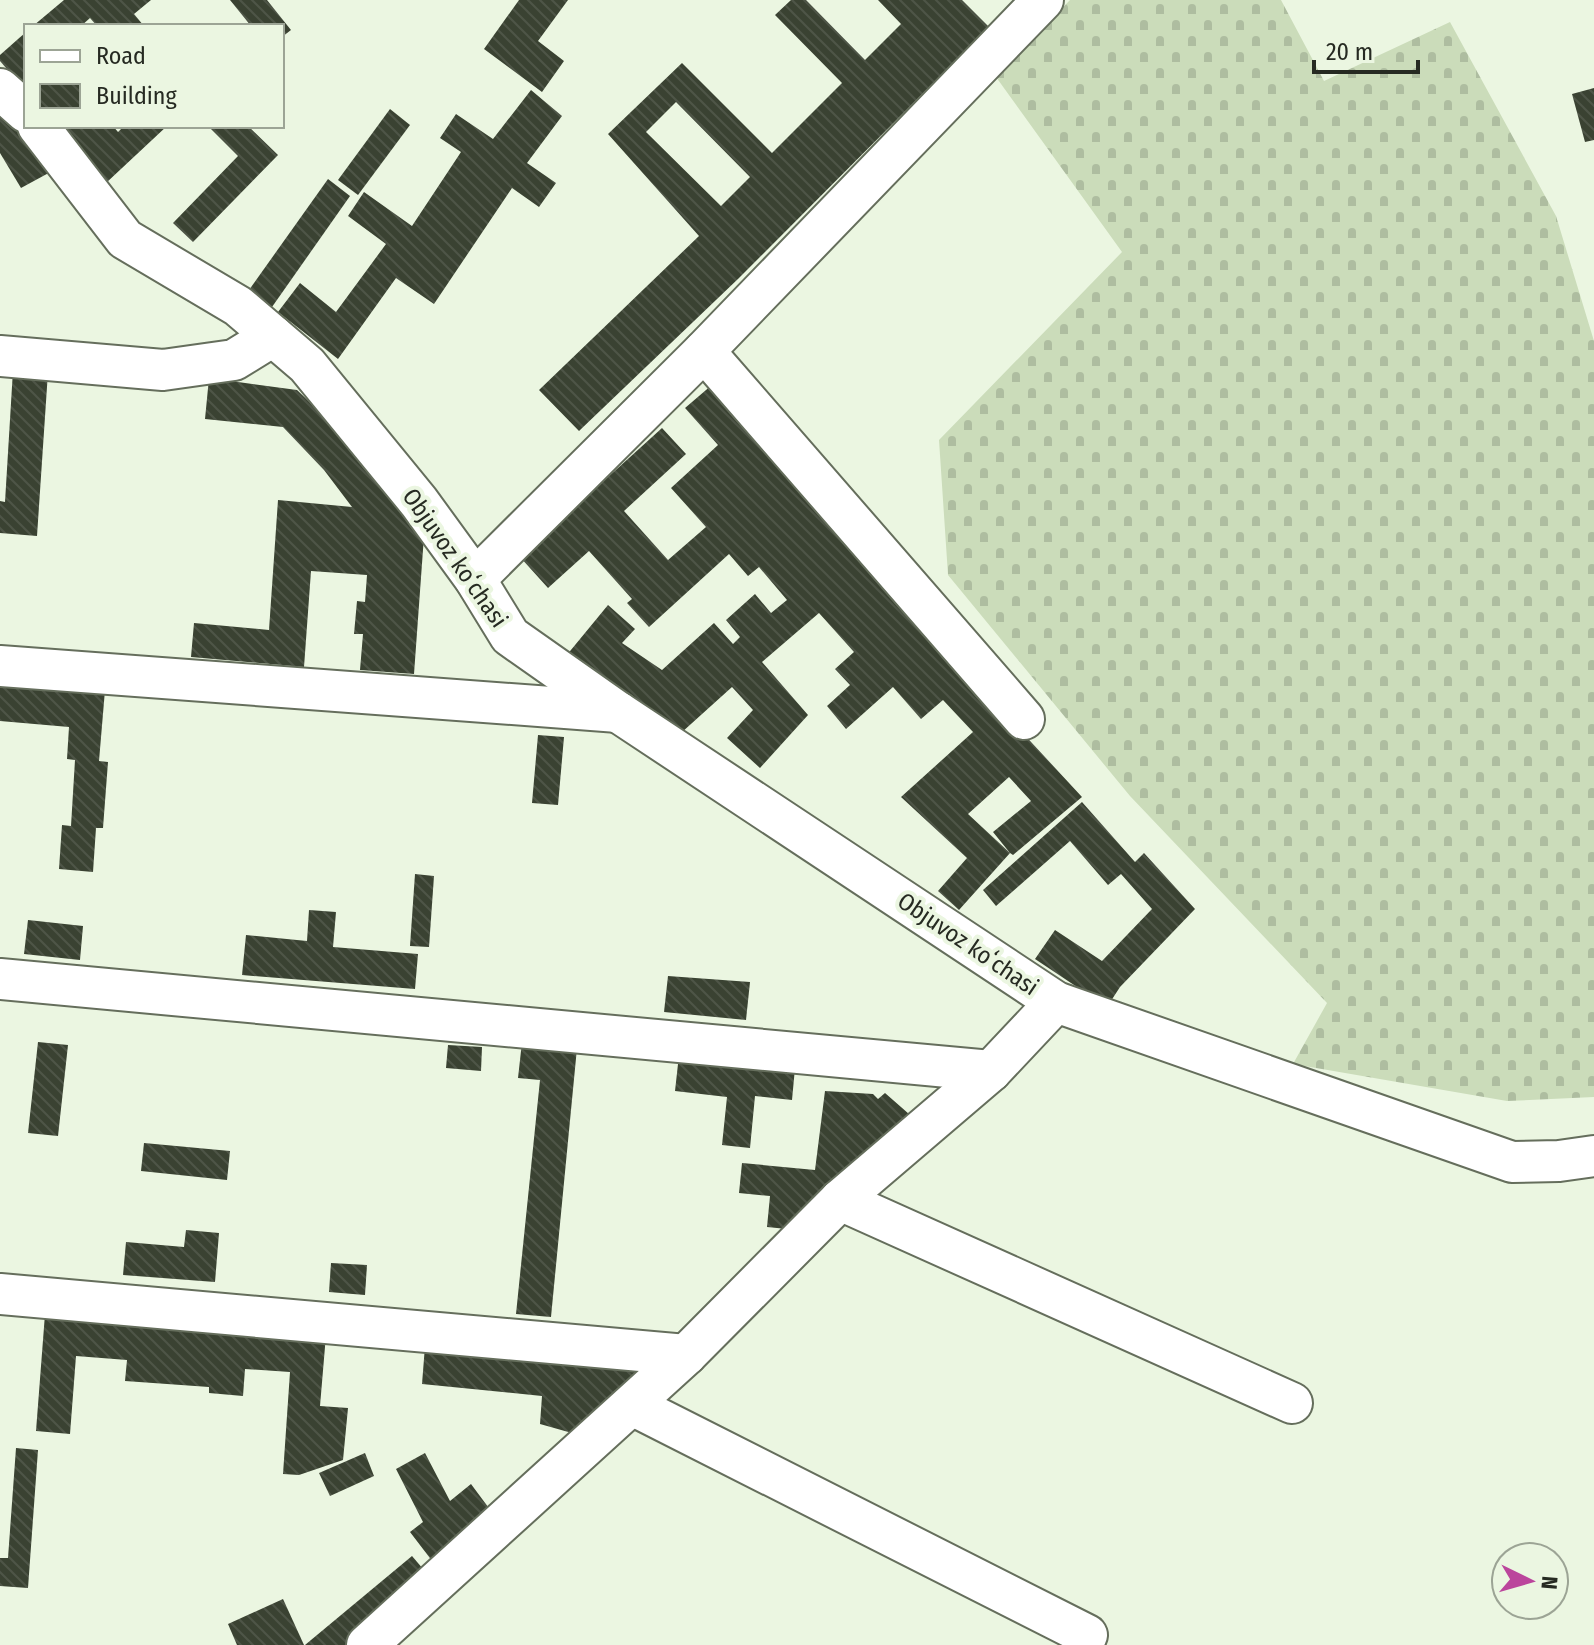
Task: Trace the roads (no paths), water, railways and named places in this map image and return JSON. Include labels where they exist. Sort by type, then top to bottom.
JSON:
[{"type":"street","points":[[475,579],[704,351],[1043,0]]},
{"type":"street","points":[[0,89],[24,110]]},
{"type":"street","name":"Objuvoz koʻchasi","points":[[40,128],[125,239],[238,306],[307,365],[419,502],[475,579],[510,636],[618,712],[1056,1002],[1512,1162],[1559,1161],[1594,1156]]},
{"type":"street","points":[[0,356],[163,370],[234,360],[273,336]]},
{"type":"street","points":[[704,351],[1024,719]]},
{"type":"street","points":[[0,666],[618,712]]},
{"type":"street","points":[[0,979],[991,1071]]},
{"type":"street","points":[[367,1645],[686,1355],[840,1200],[991,1071],[1056,1002]]},
{"type":"street","points":[[840,1200],[1292,1403]]},
{"type":"street","points":[[0,1294],[686,1355]]},
{"type":"street","points":[[632,1405],[1087,1635]]}]
